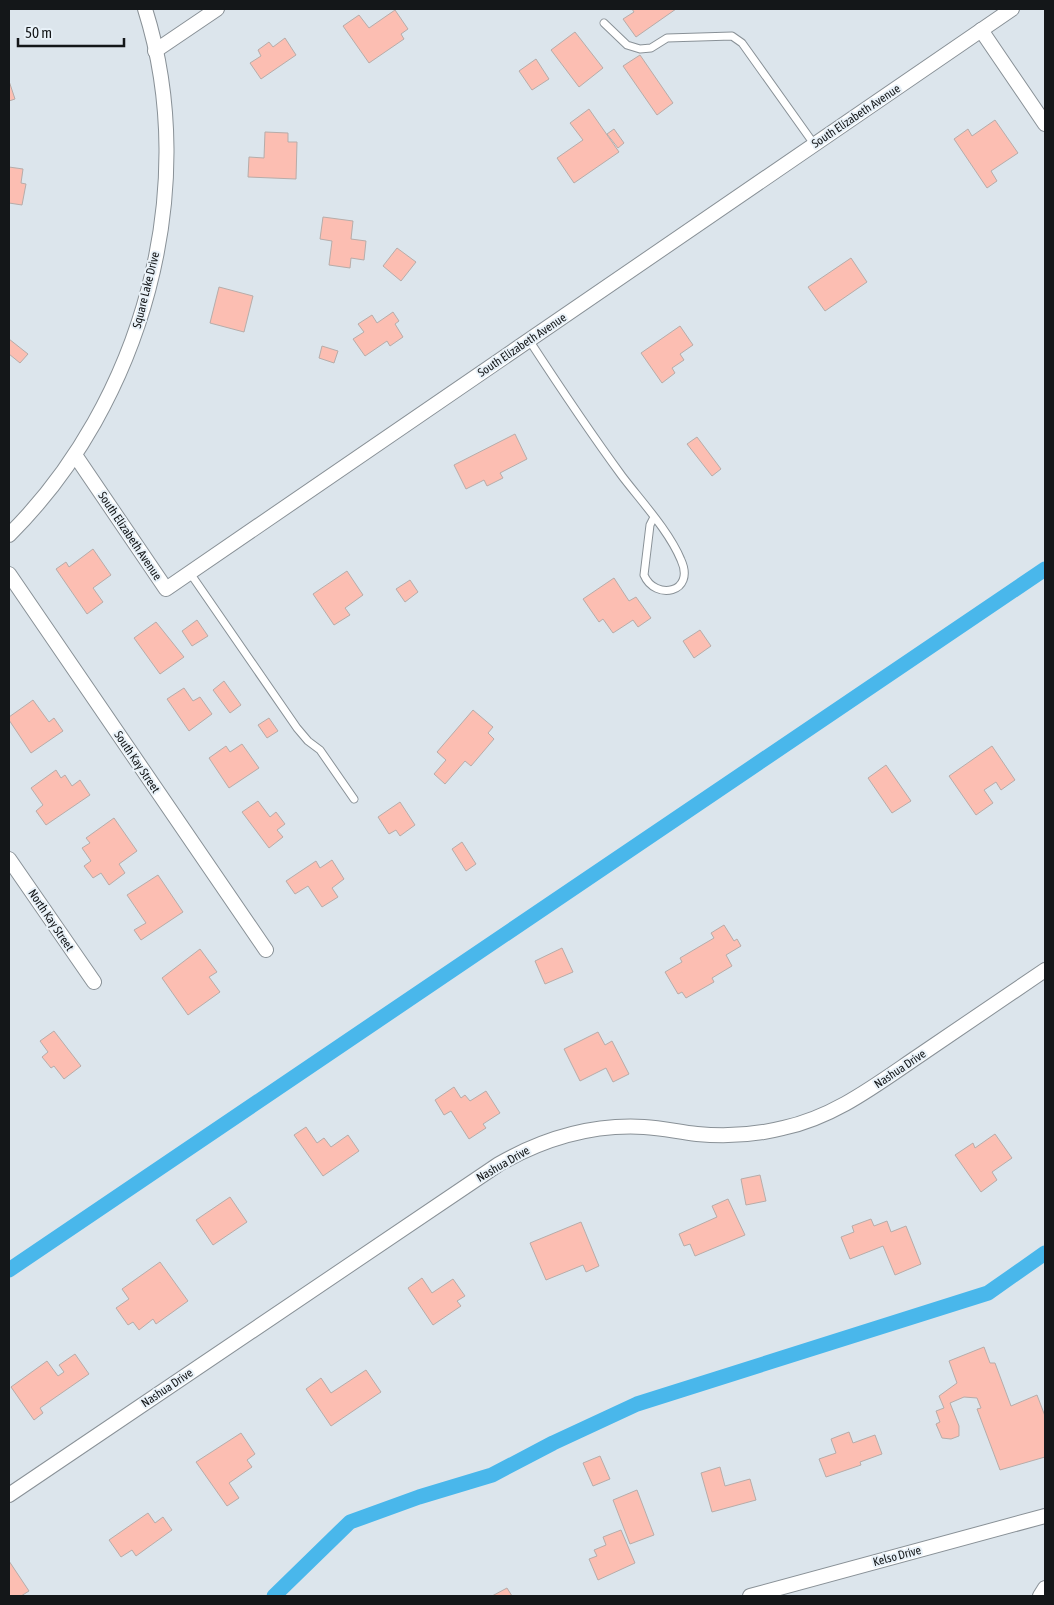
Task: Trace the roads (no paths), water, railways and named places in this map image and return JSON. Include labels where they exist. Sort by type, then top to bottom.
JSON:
[{"type":"street","name":"Square Lake Drive","points":[[9,535],[46,493],[74,455],[102,409],[132,342],[155,260],[165,176],[163,109],[155,52],[145,9]]},
{"type":"street","points":[[155,52],[217,9]]},
{"type":"street","name":"South Elizabeth Avenue","points":[[74,455],[166,589],[1012,9]]},
{"type":"street","points":[[981,30],[1045,124]]},
{"type":"street","name":"South Kay Street","points":[[9,574],[266,950]]},
{"type":"street","name":"North Kay Street","points":[[9,858],[94,982]]},
{"type":"street","name":"Nashua Drive","points":[[9,1495],[484,1173],[518,1153],[571,1134],[611,1127],[644,1127],[699,1134],[731,1135],[785,1128],[816,1118],[864,1093],[1045,970]]},
{"type":"street","name":"Kelso Drive","points":[[750,1596],[1045,1516]]},
{"type":"street","points":[[1040,1596],[1045,1588]]},
{"type":"lane","points":[[604,23],[628,46],[640,49],[651,48],[667,38],[732,36],[742,43],[814,144]]},
{"type":"lane","points":[[529,340],[582,421],[678,552],[686,571],[684,581],[672,590],[656,588],[647,582],[644,575],[650,525],[653,518]]},
{"type":"lane","points":[[190,573],[297,728],[308,741],[320,750],[354,799]]},
{"type":"waterway","points":[[9,1270],[1045,569]]},
{"type":"waterway","points":[[274,1596],[350,1522],[419,1497],[492,1475],[553,1443],[637,1404],[988,1293],[1045,1253]]}]
